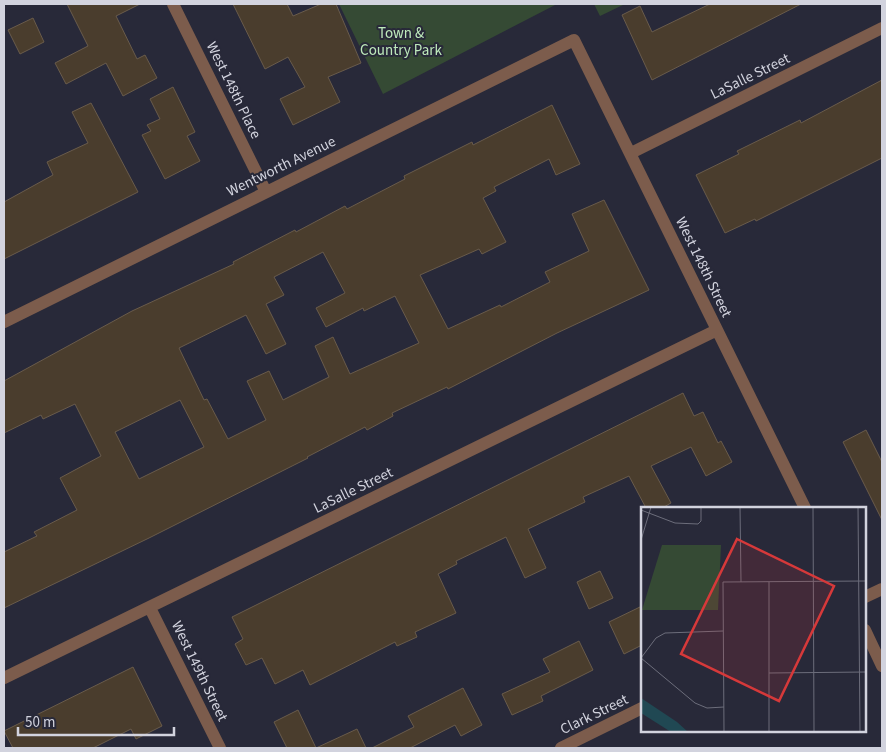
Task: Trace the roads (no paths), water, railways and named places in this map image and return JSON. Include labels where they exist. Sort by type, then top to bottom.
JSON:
[{"type":"street","name":"West 148th Place","points":[[173,4],[266,192]]},
{"type":"street","name":"LaSalle Street","points":[[631,153],[882,28]]},
{"type":"street","name":"Wentworth Avenue","points":[[4,322],[574,40]]},
{"type":"street","name":"West 148th Street","points":[[574,40],[804,507]]},
{"type":"street","name":"LaSalle Street","points":[[4,678],[716,330]]},
{"type":"street","points":[[866,597],[882,589]]},
{"type":"street","name":"West 149th Street","points":[[150,608],[220,748]]},
{"type":"street","points":[[866,632],[882,666]]},
{"type":"street","name":"Clark Street","points":[[561,748],[641,708]]},
{"type":"park label","name":"Town & Country Park","points":[[401,42]]}]
